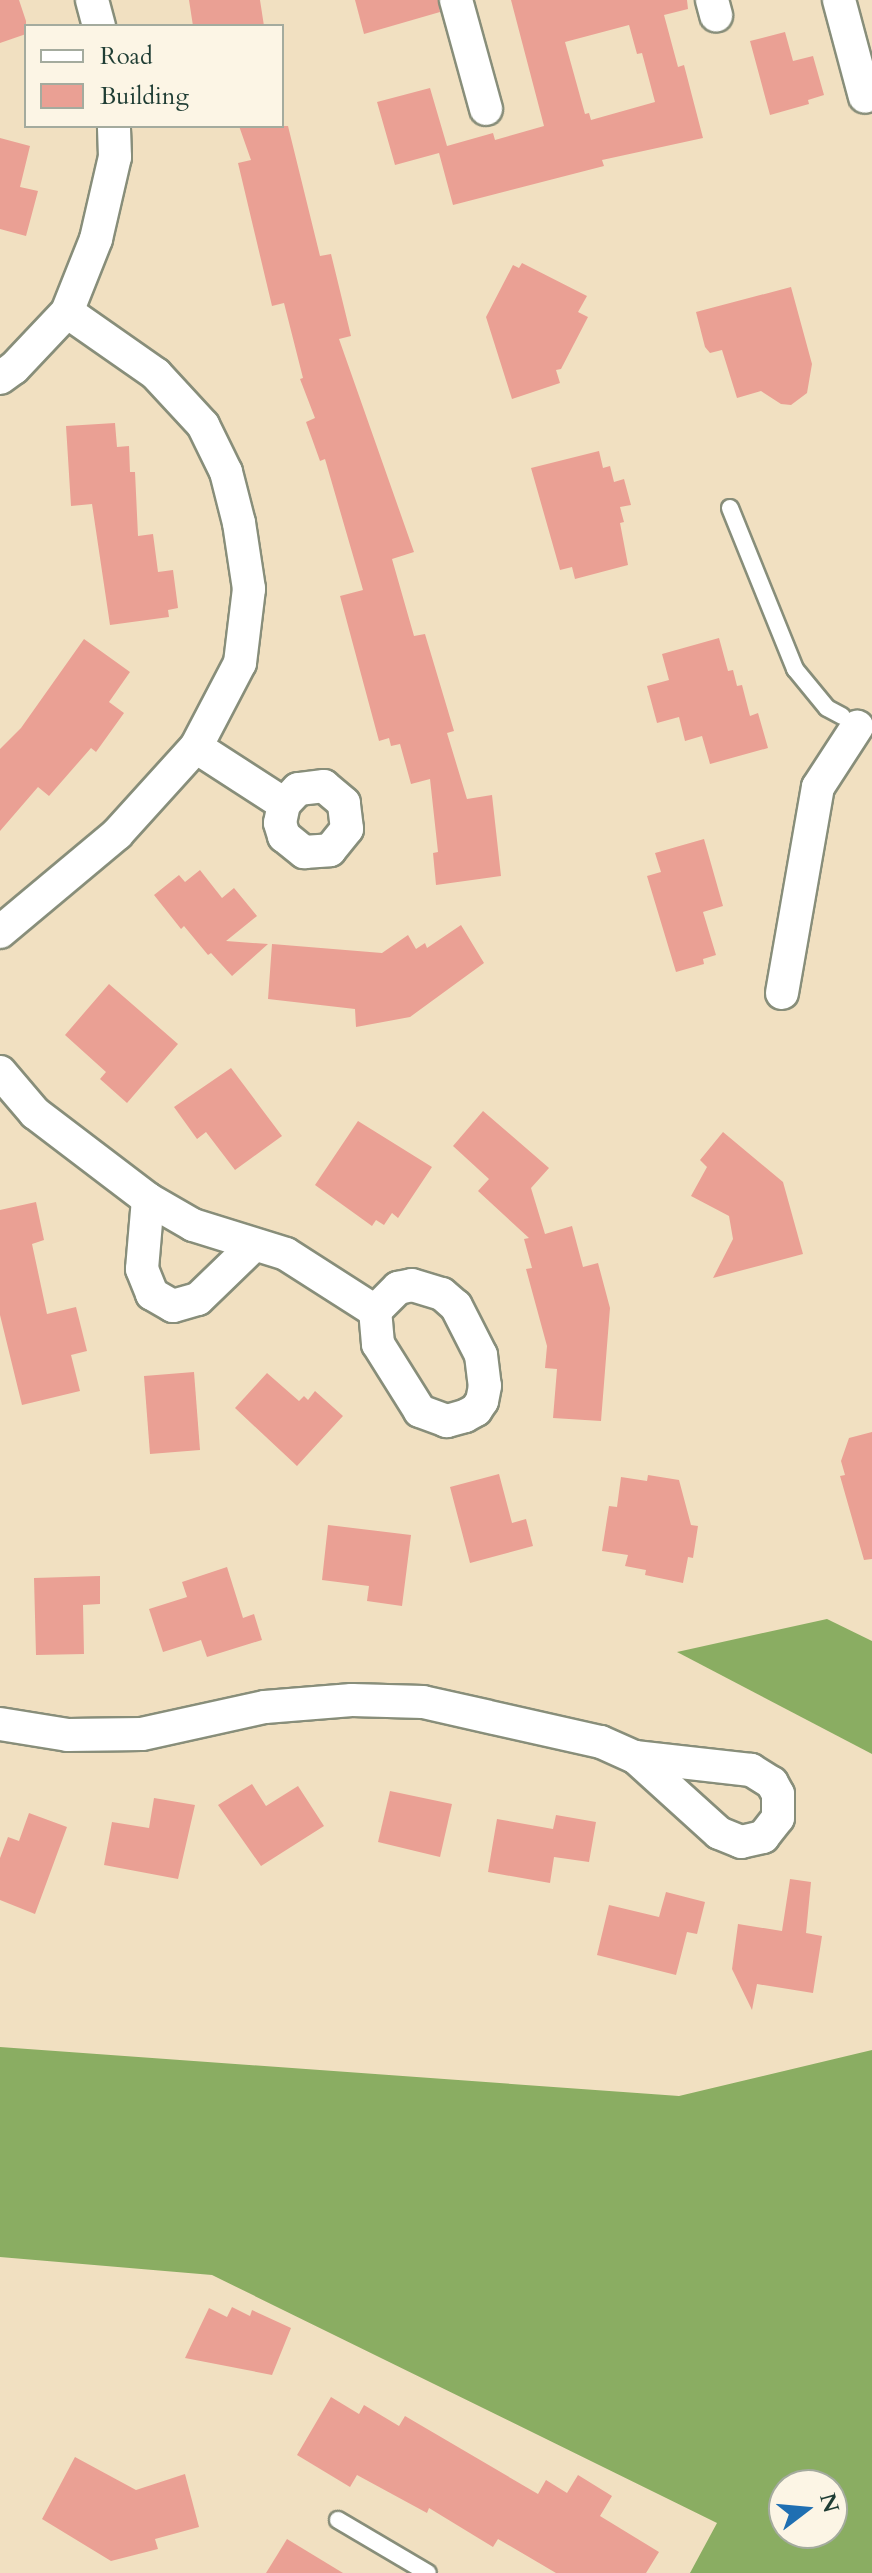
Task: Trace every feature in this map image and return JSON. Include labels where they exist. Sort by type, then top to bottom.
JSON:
[{"type":"street","points":[[92,0],[98,24]]},
{"type":"street","points":[[456,0],[486,109]]},
{"type":"street","points":[[839,0],[865,97]]},
{"type":"street","points":[[0,378],[14,368],[67,312],[96,239],[115,157],[114,128]]},
{"type":"street","points":[[0,932],[117,834],[196,747],[240,663],[249,589],[239,523],[226,472],[203,425],[156,374],[67,312]]},
{"type":"street","points":[[782,993],[818,787],[857,725]]},
{"type":"street","points":[[196,747],[284,804]]},
{"type":"street","points":[[0,1072],[35,1113],[148,1199],[193,1225],[286,1254],[375,1311]]},
{"type":"street","points":[[148,1199],[142,1269],[152,1294],[173,1306],[198,1299],[254,1245]]},
{"type":"street","points":[[0,1724],[68,1735],[142,1734],[265,1707],[352,1700],[423,1702],[601,1742],[635,1757]]},
{"type":"lane","points":[[730,508],[795,669],[827,708],[857,725]]},
{"type":"lane","points":[[338,2520],[428,2573]]},
{"type":"green space","points":[[827,1619],[872,1641],[872,1754],[677,1652]]},
{"type":"green space","points":[[0,2047],[679,2096],[872,2050],[872,2573],[690,2573],[717,2523],[212,2275],[0,2257]]},
{"type":"building","points":[[0,0],[19,0],[26,21],[24,35],[0,43]]},
{"type":"building","points":[[189,0],[260,0],[264,24],[193,24]]},
{"type":"building","points":[[355,0],[438,0],[440,12],[364,34]]},
{"type":"building","points":[[511,0],[687,0],[688,9],[664,15],[678,67],[684,65],[703,138],[602,160],[604,166],[453,205],[439,153],[395,165],[377,102],[430,88],[447,146],[493,133],[495,140],[544,126]],"holes":[[[629,25],[637,54],[642,53],[655,102],[591,120],[589,113],[585,114],[565,42]]]},
{"type":"building","points":[[785,32],[793,61],[813,56],[824,95],[808,100],[809,104],[770,115],[750,41]]},
{"type":"building","points":[[288,126],[320,256],[331,254],[351,336],[339,339],[414,552],[392,559],[414,636],[425,634],[454,731],[447,733],[467,799],[492,795],[501,876],[436,885],[433,853],[438,852],[430,779],[411,784],[400,744],[391,746],[389,738],[379,741],[340,596],[363,590],[325,459],[320,461],[306,422],[315,418],[300,379],[303,378],[284,303],[272,306],[238,163],[251,160],[240,128]]},
{"type":"building","points":[[0,138],[30,146],[20,187],[38,191],[26,236],[0,229]]},
{"type":"building","points":[[522,263],[587,296],[578,312],[588,317],[561,369],[556,370],[560,383],[512,399],[486,317],[513,265],[519,268]]},
{"type":"building","points":[[791,287],[812,364],[807,393],[791,405],[781,404],[761,391],[737,398],[722,350],[710,353],[705,347],[696,312]]},
{"type":"building","points":[[115,423],[117,447],[129,446],[130,472],[135,472],[138,536],[153,534],[158,572],[173,570],[178,608],[168,610],[169,617],[110,625],[92,504],[71,506],[66,426]]},
{"type":"building","points":[[599,451],[603,468],[610,466],[614,482],[624,479],[631,505],[620,507],[628,565],[575,579],[572,567],[560,570],[531,468]]},
{"type":"building","points":[[719,638],[728,671],[733,670],[737,686],[742,685],[750,716],[758,713],[768,748],[710,764],[702,736],[685,741],[679,717],[657,723],[647,686],[669,680],[662,654]]},
{"type":"building","points":[[84,639],[130,672],[109,702],[124,713],[96,752],[91,748],[49,796],[38,787],[0,831],[0,749],[21,728]]},
{"type":"building","points":[[704,839],[723,906],[703,912],[716,955],[703,959],[704,964],[676,972],[647,876],[661,872],[655,853]]},
{"type":"building","points":[[200,870],[222,898],[234,888],[257,916],[226,941],[268,944],[232,976],[211,953],[208,955],[184,926],[181,929],[154,895],[179,875],[185,882]]},
{"type":"building","points":[[461,925],[484,963],[410,1017],[356,1027],[355,1009],[268,999],[272,944],[382,953],[408,935],[416,949],[425,943],[427,948]]},
{"type":"building","points":[[109,984],[178,1044],[127,1103],[100,1079],[106,1072],[65,1035]]},
{"type":"building","points":[[231,1068],[282,1136],[235,1170],[206,1132],[197,1139],[174,1107]]},
{"type":"building","points":[[483,1111],[549,1168],[531,1188],[545,1234],[572,1226],[583,1267],[598,1263],[610,1308],[601,1421],[553,1418],[557,1369],[545,1368],[547,1346],[526,1269],[532,1268],[524,1239],[529,1238],[478,1191],[489,1179],[453,1146]]},
{"type":"building","points":[[358,1121],[432,1167],[398,1218],[392,1213],[384,1225],[376,1220],[372,1226],[315,1185]]},
{"type":"building","points":[[723,1132],[783,1182],[803,1254],[713,1278],[733,1239],[729,1216],[691,1196],[707,1167],[700,1160]]},
{"type":"building","points":[[36,1202],[44,1240],[32,1244],[47,1314],[76,1307],[87,1351],[71,1355],[80,1391],[22,1405],[0,1315],[0,1210]]},
{"type":"building","points":[[194,1372],[200,1450],[150,1454],[144,1376]]},
{"type":"building","points":[[267,1373],[299,1401],[304,1396],[308,1400],[315,1391],[343,1416],[297,1466],[235,1408]]},
{"type":"building","points":[[872,1432],[872,1559],[864,1560],[840,1476],[845,1475],[841,1461],[849,1438]]},
{"type":"building","points":[[499,1474],[512,1523],[526,1519],[533,1546],[470,1563],[450,1487]]},
{"type":"building","points":[[648,1475],[679,1480],[691,1525],[698,1526],[693,1558],[688,1557],[683,1583],[645,1575],[646,1570],[625,1566],[628,1555],[602,1551],[609,1506],[617,1507],[621,1477],[647,1481]]},
{"type":"building","points":[[328,1525],[411,1535],[402,1606],[367,1601],[369,1586],[322,1580]]},
{"type":"building","points":[[227,1567],[243,1618],[254,1614],[262,1640],[207,1657],[201,1640],[163,1652],[149,1609],[187,1597],[182,1582]]},
{"type":"building","points":[[100,1576],[100,1604],[83,1605],[84,1654],[36,1655],[34,1578]]},
{"type":"building","points":[[252,1784],[266,1806],[298,1786],[324,1826],[261,1866],[218,1805]]},
{"type":"building","points":[[390,1791],[452,1804],[440,1857],[378,1842]]},
{"type":"building","points":[[154,1798],[195,1805],[178,1879],[104,1865],[112,1822],[149,1828]]},
{"type":"building","points":[[29,1813],[67,1827],[35,1914],[0,1900],[0,1858],[8,1837],[19,1841]]},
{"type":"building","points":[[556,1815],[596,1822],[589,1862],[554,1857],[550,1883],[488,1872],[497,1819],[553,1829]]},
{"type":"building","points":[[790,1879],[811,1882],[806,1933],[822,1936],[813,1993],[757,1984],[752,2010],[732,1969],[738,1924],[782,1931]]},
{"type":"building","points":[[666,1892],[705,1902],[697,1934],[687,1932],[676,1975],[597,1955],[609,1905],[659,1917]]},
{"type":"building","points":[[232,2307],[250,2316],[252,2310],[291,2328],[272,2375],[185,2358],[209,2308],[227,2317]]},
{"type":"building","points":[[331,2397],[359,2414],[364,2405],[399,2426],[405,2416],[538,2494],[546,2480],[567,2493],[578,2475],[612,2496],[600,2516],[659,2552],[646,2573],[556,2573],[498,2539],[493,2547],[429,2508],[427,2513],[357,2475],[350,2487],[297,2455]]},
{"type":"building","points":[[75,2457],[136,2490],[185,2474],[199,2527],[155,2539],[158,2549],[111,2561],[42,2519]]},
{"type":"building","points":[[287,2539],[343,2573],[266,2573]]}]
